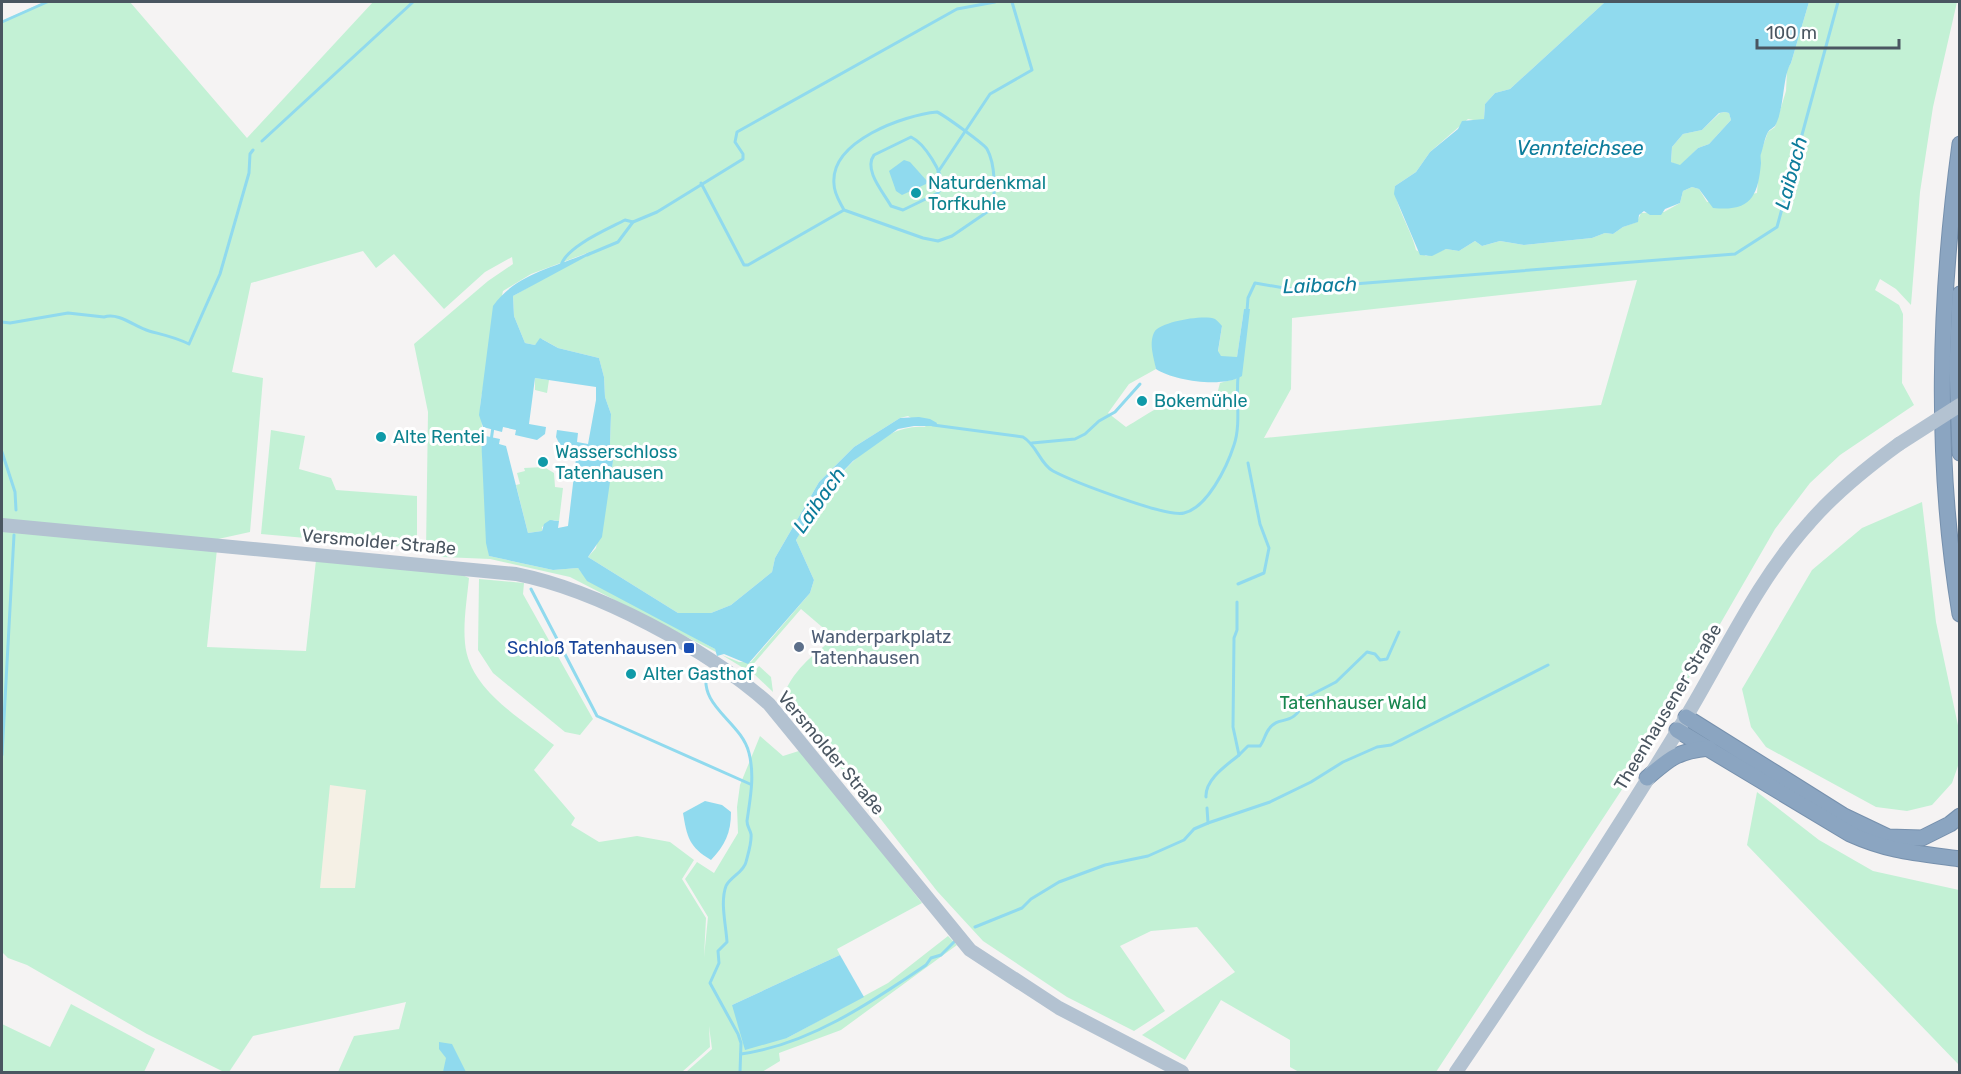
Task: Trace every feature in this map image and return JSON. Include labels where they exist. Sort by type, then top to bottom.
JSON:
[{"type":"highway","points":[[1959,144],[1943,295],[1941,408],[1944,478],[1959,614]]},
{"type":"highway","points":[[1959,294],[1957,366],[1959,453]]},
{"type":"highway","points":[[1681,724],[1708,748],[1850,834],[1879,847],[1959,859]]},
{"type":"highway","points":[[1681,724],[1844,816],[1887,837],[1922,838],[1950,824],[1959,816]]},
{"type":"highway","points":[[1647,778],[1671,756],[1686,750],[1708,748]]},
{"type":"main road","name":"Theenhausener Straße","points":[[1456,1072],[1647,778],[1759,591],[1790,547],[1833,497],[1859,473],[1959,405]]},
{"type":"main road","name":"Versmolder Straße","points":[[2,525],[484,570],[543,580],[595,598],[707,658],[743,681],[769,704],[970,950],[1059,1008],[1182,1072]]},
{"type":"green space","name":"Tatenhauser Wald","points":[[44,2],[130,2],[247,138],[373,2],[1605,2],[1510,89],[1495,93],[1485,104],[1484,119],[1479,121],[1468,119],[1430,152],[1416,172],[1395,186],[1397,200],[1416,250],[1426,256],[1446,249],[1459,251],[1475,241],[1482,246],[1500,241],[1524,245],[1592,238],[1605,233],[1613,234],[1637,222],[1641,213],[1664,212],[1680,203],[1683,191],[1692,187],[1699,189],[1707,202],[1757,193],[1760,154],[1768,132],[1775,127],[1786,91],[1787,70],[1809,2],[1957,2],[1933,107],[1920,192],[1911,305],[1896,289],[1880,279],[1875,290],[1899,305],[1903,314],[1902,383],[1914,405],[1840,455],[1810,483],[1775,529],[1642,759],[1436,1072],[1299,1072],[1290,1067],[1290,1040],[1221,1000],[1185,1060],[1142,1035],[1235,972],[1197,927],[1151,931],[1120,946],[1165,1011],[1134,1031],[1067,997],[983,941],[937,891],[822,744],[782,699],[797,672],[811,657],[835,638],[801,609],[750,668],[745,669],[722,655],[739,662],[751,662],[810,593],[814,580],[796,540],[819,503],[849,465],[886,436],[906,428],[926,427],[908,416],[900,418],[854,447],[819,482],[775,558],[772,572],[731,605],[711,613],[678,613],[588,557],[596,548],[613,461],[610,444],[611,414],[605,397],[604,377],[599,358],[558,348],[542,339],[535,345],[525,343],[514,316],[513,296],[590,252],[531,274],[503,291],[488,358],[481,404],[489,556],[553,570],[578,568],[585,577],[715,649],[716,652],[570,577],[490,559],[443,557],[426,551],[428,412],[414,344],[488,281],[513,264],[512,257],[485,272],[444,309],[394,254],[376,268],[363,251],[251,283],[232,372],[263,378],[250,532],[218,539],[207,647],[306,651],[316,560],[460,574],[469,578],[464,627],[469,660],[486,689],[499,702],[554,745],[534,770],[575,818],[571,825],[599,842],[637,836],[670,842],[694,860],[682,879],[706,918],[704,957],[708,917],[685,879],[697,862],[714,873],[738,833],[737,807],[740,785],[760,736],[783,756],[802,750],[922,903],[837,949],[840,955],[732,1005],[787,1038],[888,983],[948,936],[957,945],[841,1030],[779,1053],[780,1061],[762,1072],[686,1072],[712,1049],[709,1026],[710,1047],[682,1072],[338,1072],[354,1036],[399,1029],[406,1002],[253,1036],[229,1072],[224,1072],[147,1034],[27,965],[8,958],[2,952],[2,21]],"holes":[[[1637,280],[1601,405],[1264,438],[1291,389],[1292,318]],[[1244,309],[1238,378],[1220,383],[1213,409],[1188,401],[1178,401],[1158,408],[1126,427],[1108,413],[1129,384],[1156,369],[1152,342],[1222,326],[1218,352],[1221,357],[1237,357]]]},
{"type":"green space","points":[[1720,113],[1729,113],[1731,120],[1709,144],[1698,148],[1680,166],[1671,162],[1672,147],[1683,134],[1702,130]]},
{"type":"green space","points":[[535,378],[549,380],[547,393],[535,390]]},
{"type":"green space","points":[[271,430],[305,436],[299,469],[331,478],[336,490],[417,496],[417,548],[261,534]]},
{"type":"green space","points":[[544,467],[554,473],[555,487],[563,488],[559,521],[554,520],[542,527],[542,531],[528,533],[516,485],[520,484],[517,473],[525,471],[524,468]]},
{"type":"green space","points":[[1922,502],[1936,622],[1959,730],[1959,763],[1952,783],[1932,805],[1907,811],[1876,807],[1766,747],[1751,727],[1742,689],[1812,570],[1862,528]]},
{"type":"green space","points":[[479,579],[524,583],[523,594],[593,719],[580,735],[565,732],[493,673],[478,650]]},
{"type":"green space","points":[[759,666],[771,677],[773,692],[753,673]]},
{"type":"green space","points":[[1757,792],[1819,840],[1873,871],[1959,890],[1959,1065],[1747,845]]},
{"type":"green space","points":[[71,1004],[155,1049],[144,1072],[2,1072],[2,1024],[50,1047]]},
{"type":"sand","points":[[330,785],[366,790],[355,888],[320,888]]},
{"type":"water","name":"Vennteichsee","points":[[1605,2],[1809,2],[1786,76],[1778,119],[1767,134],[1761,155],[1758,185],[1755,193],[1744,204],[1726,209],[1713,208],[1699,189],[1692,187],[1683,191],[1680,203],[1665,209],[1661,215],[1650,215],[1644,211],[1639,215],[1638,222],[1623,227],[1613,234],[1605,233],[1592,238],[1524,245],[1500,241],[1482,246],[1475,241],[1459,251],[1446,249],[1432,256],[1420,255],[1394,194],[1395,186],[1416,172],[1430,152],[1458,129],[1462,121],[1484,119],[1485,104],[1495,93],[1510,89]],"holes":[[[1719,113],[1729,113],[1731,120],[1709,144],[1698,148],[1680,165],[1671,162],[1672,147],[1683,134],[1702,130]]]},
{"type":"water","points":[[904,160],[910,162],[927,181],[926,184],[902,195],[896,191],[889,171]]},
{"type":"water","points":[[590,252],[591,254],[513,296],[514,316],[525,343],[535,345],[540,338],[558,348],[599,358],[604,377],[605,397],[611,414],[610,444],[613,461],[602,537],[588,557],[678,613],[711,613],[731,605],[772,572],[775,558],[819,482],[854,447],[900,418],[919,417],[937,423],[936,426],[898,429],[853,461],[828,487],[796,540],[814,580],[810,593],[748,664],[724,654],[717,656],[715,649],[587,581],[578,568],[553,570],[489,556],[486,543],[481,435],[500,439],[499,444],[506,446],[528,533],[542,531],[544,524],[550,520],[559,521],[558,528],[568,526],[577,450],[560,445],[556,437],[557,430],[578,433],[577,442],[588,444],[596,400],[596,387],[535,378],[529,424],[546,427],[545,434],[537,440],[515,435],[516,430],[503,427],[502,432],[483,427],[479,415],[493,306],[502,295],[524,279]]},
{"type":"water","points":[[1244,309],[1250,309],[1242,376],[1223,382],[1199,382],[1174,377],[1156,369],[1152,345],[1155,331],[1165,325],[1193,318],[1215,319],[1222,326],[1218,351],[1221,356],[1237,357]]},
{"type":"water","points":[[705,801],[722,805],[731,812],[726,838],[711,860],[698,851],[690,841],[683,813]]},
{"type":"water","points":[[840,955],[864,997],[787,1038],[745,1050],[732,1005]]},
{"type":"water","points":[[439,1042],[452,1044],[466,1072],[443,1072],[446,1058],[439,1049]]},
{"type":"waterway","points":[[2,22],[47,2]]},
{"type":"waterway","points":[[262,141],[413,2]]},
{"type":"waterway","name":"Laibach","points":[[587,255],[618,242],[633,222],[657,212],[743,159],[743,154],[735,142],[737,132],[957,9],[995,2]]},
{"type":"waterway","points":[[938,172],[990,94],[1032,70],[1012,2]]},
{"type":"waterway","name":"Laibach","points":[[1247,311],[1248,298],[1255,283],[1290,289],[1735,254],[1777,227],[1838,2]]},
{"type":"waterway","points":[[701,183],[744,265],[748,265],[844,210],[923,238],[938,241],[952,236],[990,210],[994,188],[990,155],[979,142],[937,112],[906,118],[872,133],[856,143],[844,155],[836,169],[834,184],[844,210]]},
{"type":"waterway","points":[[911,137],[932,159],[942,187],[938,193],[903,210],[891,206],[873,174],[871,161],[874,155],[911,137]]},
{"type":"waterway","points":[[2,322],[10,323],[68,313],[110,316],[189,344],[220,274],[249,173],[250,154],[253,150]]},
{"type":"waterway","name":"Laibach","points":[[561,266],[570,252],[588,239],[625,220],[633,222]]},
{"type":"waterway","name":"Laibach","points":[[933,425],[1023,437],[1053,471],[1140,505],[1184,513],[1192,510],[1208,495],[1231,454],[1237,429],[1238,377]]},
{"type":"waterway","points":[[1032,443],[1075,439],[1085,434],[1099,421],[1115,412],[1140,384]]},
{"type":"waterway","name":"Laibach","points":[[491,441],[493,427]]},
{"type":"waterway","points":[[2,452],[15,492],[16,510]]},
{"type":"waterway","points":[[1238,584],[1264,573],[1269,548],[1260,524],[1248,463]]},
{"type":"waterway","points":[[2,755],[14,535]]},
{"type":"waterway","name":"Laibach","points":[[531,589],[597,716],[750,784]]},
{"type":"waterway","points":[[1206,797],[1213,778],[1239,755],[1233,727],[1234,638],[1237,630],[1237,602]]},
{"type":"waterway","points":[[1239,755],[1248,746],[1260,746],[1273,724],[1291,718],[1302,707],[1307,697],[1336,682],[1367,652],[1375,654],[1380,660],[1387,659],[1399,632]]},
{"type":"waterway","points":[[1208,823],[1270,802],[1311,782],[1343,762],[1377,747],[1391,745],[1548,665]]},
{"type":"waterway","name":"Laibach","points":[[707,671],[706,684],[709,694],[714,704],[745,742],[752,770],[747,821],[751,834],[750,844],[745,866],[726,886],[724,892],[723,906],[727,942],[718,951],[719,963],[710,983],[738,1034],[741,1043],[740,1072]]},
{"type":"waterway","points":[[975,927],[1022,908],[1031,899],[1059,882],[1105,865],[1148,856],[1184,840],[1194,829],[1208,823],[1207,808]]},
{"type":"waterway","points":[[741,1054],[791,1042],[838,1020],[905,979],[926,965],[931,958],[941,955],[955,941]]},
{"type":"place","name":"Naturdenkmal Torfkuhle","points":[[916,193]]},
{"type":"place","name":"Bokemühle","points":[[1142,401]]},
{"type":"place","name":"Alte Rentei","points":[[381,437]]},
{"type":"place","name":"Wasserschloss Tatenhausen","points":[[543,462]]},
{"type":"place","name":"Wanderparkplatz Tatenhausen","points":[[799,647]]},
{"type":"place","name":"Schloß Tatenhausen","points":[[689,648]]},
{"type":"place","name":"Alter Gasthof","points":[[631,674]]}]
